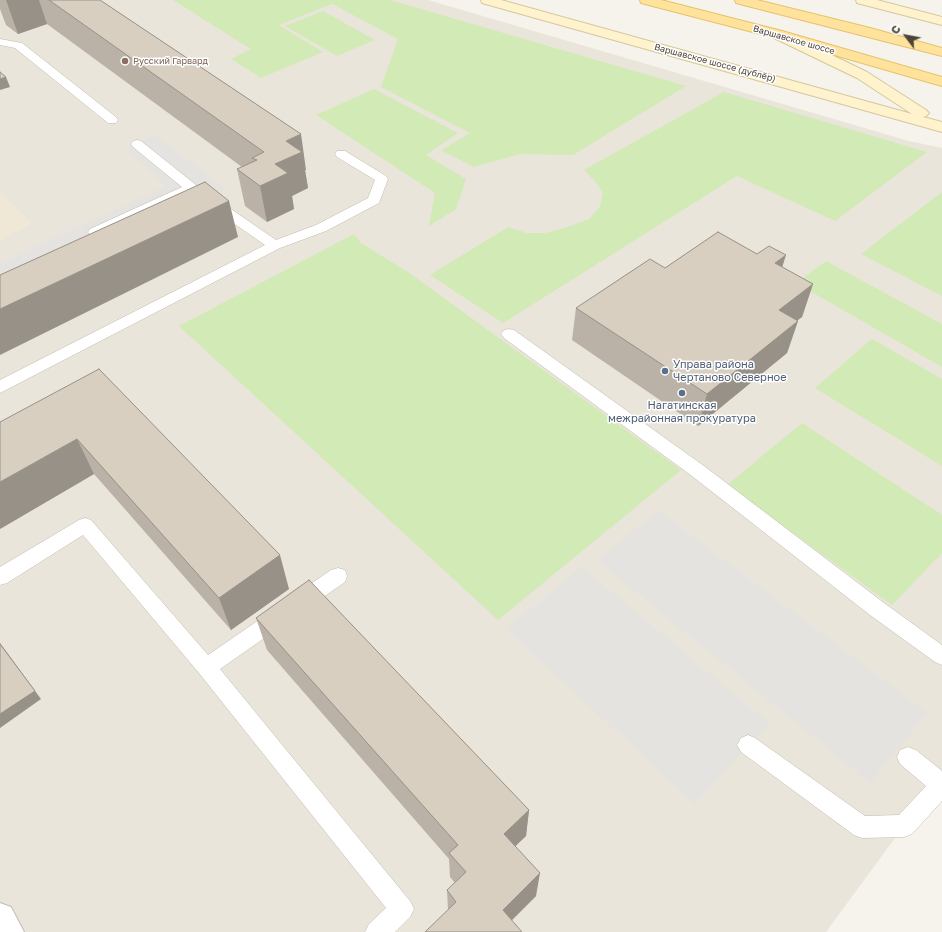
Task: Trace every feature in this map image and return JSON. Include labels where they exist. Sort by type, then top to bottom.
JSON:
[{"type":"main road","name":"Варшавское шоссе (дублёр)","points":[[487,0],[942,127]]},
{"type":"main road","name":"Варшавское шоссе","points":[[646,0],[777,34],[942,82]]},
{"type":"main road","points":[[741,0],[942,52]]},
{"type":"main road","points":[[862,0],[942,21]]},
{"type":"main road","points":[[777,34],[862,75],[916,110],[942,124]]},
{"type":"street","points":[[0,918],[8,932]]},
{"type":"lane","points":[[0,42],[18,45],[112,120]]},
{"type":"lane","points":[[137,144],[191,188],[275,245]]},
{"type":"lane","points":[[0,386],[275,245],[321,228],[374,200],[382,179],[341,154]]},
{"type":"lane","points":[[82,238],[191,188]]},
{"type":"lane","points":[[509,334],[698,471],[877,609],[942,656]]},
{"type":"lane","points":[[0,577],[85,525],[206,667],[402,909],[377,932]]},
{"type":"lane","points":[[206,667],[338,576]]},
{"type":"lane","points":[[748,745],[862,827],[904,826],[942,785],[908,757]]},
{"type":"shaded area","points":[[0,0],[428,0],[909,141],[942,148],[942,774],[826,932],[0,932]]},
{"type":"shaded area","points":[[155,135],[225,188],[0,292],[0,263],[166,186],[125,148]]},
{"type":"shaded area","points":[[0,193],[32,223],[0,241]]},
{"type":"shaded area","points":[[658,510],[927,713],[870,783],[598,561]]},
{"type":"shaded area","points":[[582,567],[770,724],[748,745],[695,804],[506,629]]},
{"type":"green space","points":[[173,0],[390,0],[686,86],[573,155],[520,154],[474,167],[441,150],[470,133],[381,87],[398,39],[332,4],[279,25],[323,52],[261,78],[231,59],[251,49]]},
{"type":"green space","points":[[323,11],[375,40],[337,56],[285,26]]},
{"type":"green space","points":[[374,89],[458,133],[426,155],[466,179],[456,209],[429,226],[435,193],[316,115]]},
{"type":"green space","points":[[724,92],[927,152],[835,221],[737,176],[503,323],[430,275],[508,227],[527,233],[546,233],[589,219],[600,207],[603,193],[596,182],[584,170]]},
{"type":"green space","points":[[942,192],[942,296],[861,254]]},
{"type":"green space","points":[[354,234],[361,243],[408,272],[681,470],[498,620],[179,326]]},
{"type":"green space","points":[[826,261],[942,324],[942,367],[796,283]]},
{"type":"green space","points":[[872,339],[942,379],[942,466],[815,388]]},
{"type":"green space","points":[[802,423],[942,515],[942,553],[892,605],[727,485]]},
{"type":"building","points":[[49,0],[100,0],[301,134],[286,141],[302,152],[275,164],[288,173],[260,186],[237,169],[257,160],[252,158],[264,152]]},
{"type":"building","points":[[0,72],[6,77],[0,79]]},
{"type":"building","points":[[205,182],[229,201],[0,309],[0,275]]},
{"type":"building","points":[[718,232],[757,254],[769,246],[786,255],[775,263],[813,284],[779,310],[798,321],[707,394],[576,308],[650,259],[665,268]]},
{"type":"building","points":[[99,369],[280,555],[219,598],[77,439],[0,482],[0,422]]},
{"type":"building","points":[[309,580],[529,810],[504,834],[540,873],[503,910],[522,932],[425,932],[456,902],[447,890],[466,872],[449,853],[458,845],[256,618]]},
{"type":"building","points":[[0,644],[35,691],[0,714]]},
{"type":"place","name":"Русский Гарвард","points":[[125,61]]},
{"type":"place","name":"Управа района Чертаново Северное","points":[[665,371]]},
{"type":"place","name":"Нагатинская межрайонная прокуратура","points":[[682,393]]}]
